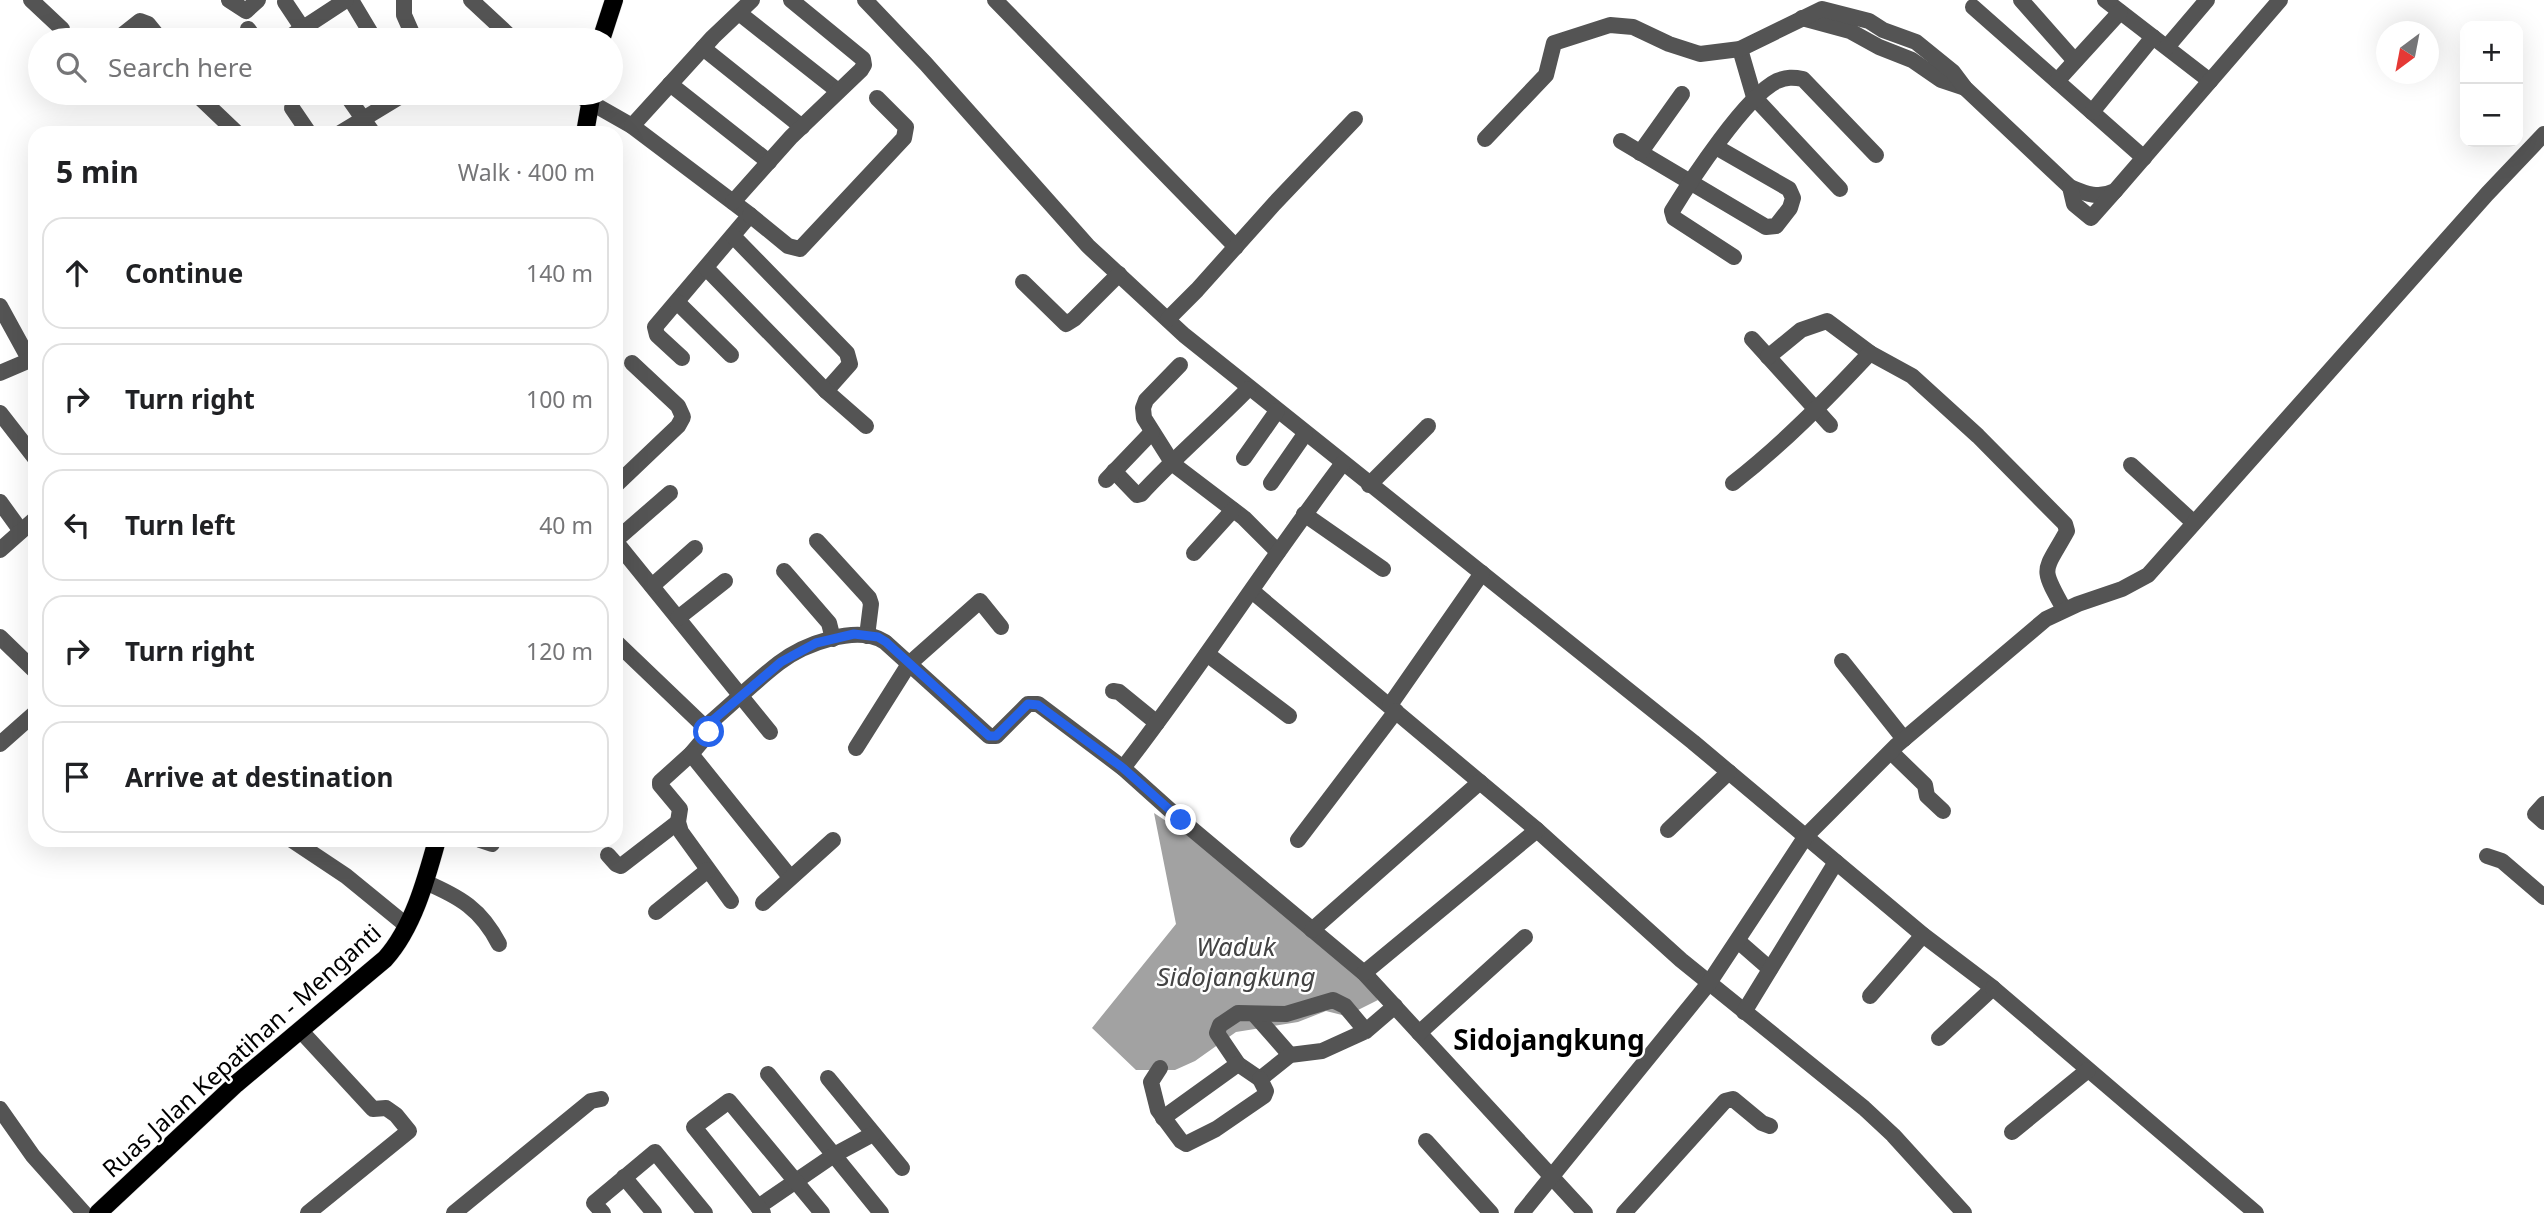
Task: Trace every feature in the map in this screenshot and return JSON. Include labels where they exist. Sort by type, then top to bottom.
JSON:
[{"type":"main road","points":[[605,28],[614,0]]},
{"type":"main road","points":[[586,126],[590,105]]},
{"type":"main road","name":"Ruas Jalan Kepatihan - Menganti","points":[[98,1213],[236,1084],[385,959],[400,940],[425,882],[435,847]]},
{"type":"street","points":[[31,0],[61,28]]},
{"type":"street","points":[[229,0],[246,10],[258,0]]},
{"type":"street","points":[[305,28],[348,0],[367,28]]},
{"type":"street","points":[[404,0],[404,15],[410,28]]},
{"type":"street","points":[[471,0],[501,28]]},
{"type":"street","points":[[632,126],[703,48],[752,0]]},
{"type":"street","points":[[733,202],[864,65],[863,59],[791,0]]},
{"type":"street","points":[[865,0],[926,64],[1088,246],[1184,335],[1729,772],[1923,935],[1993,988],[2256,1213]]},
{"type":"street","points":[[995,0],[1236,247]]},
{"type":"street","points":[[2021,0],[2075,61]]},
{"type":"street","points":[[2105,0],[2210,81]]},
{"type":"street","points":[[2092,112],[2160,42],[2202,6],[2185,0]]},
{"type":"street","points":[[2070,187],[2074,204],[2091,218],[2280,0]]},
{"type":"street","points":[[285,2],[302,28]]},
{"type":"street","points":[[1485,139],[1546,75],[1554,43],[1610,26],[1633,27],[1669,44],[1700,54],[1740,49],[1822,9],[1838,5],[1883,30],[1916,42],[1953,72],[1965,88],[2070,187],[2087,194],[2106,195],[2115,191]]},
{"type":"street","points":[[1973,7],[2144,158]]},
{"type":"street","points":[[2057,81],[2120,12]]},
{"type":"street","points":[[739,13],[838,91]]},
{"type":"street","points":[[1802,18],[1850,31],[1879,47],[1912,60],[1941,80],[1965,88]]},
{"type":"street","points":[[131,28],[140,21],[151,28]]},
{"type":"street","points":[[1879,47],[1883,30]]},
{"type":"street","points":[[703,48],[802,127]]},
{"type":"street","points":[[1740,49],[1755,97],[1840,189]]},
{"type":"street","points":[[1734,257],[1674,218],[1671,212],[1690,182],[1755,97],[1775,82],[1791,76],[1803,79],[1876,155]]},
{"type":"street","points":[[670,84],[769,162]]},
{"type":"street","points":[[1640,153],[1682,94]]},
{"type":"street","points":[[601,105],[788,246],[800,249],[904,138],[906,127],[877,98]]},
{"type":"street","points":[[208,105],[230,126]]},
{"type":"street","points":[[353,105],[367,126]]},
{"type":"street","points":[[369,126],[392,105]]},
{"type":"street","points":[[292,108],[304,126]]},
{"type":"street","points":[[1168,319],[1355,119]]},
{"type":"street","points":[[1522,1213],[1709,984],[1806,836],[1904,739],[2046,620],[2064,609],[2122,589],[2148,575],[2544,134]]},
{"type":"street","points":[[1621,141],[1766,227],[1776,226],[1790,208],[1793,198],[1789,189],[1716,147]]},
{"type":"street","points":[[682,358],[656,335],[654,330],[750,215]]},
{"type":"street","points":[[733,236],[847,353],[850,363],[826,391]]},
{"type":"street","points":[[706,268],[826,391],[866,426]]},
{"type":"street","points":[[1023,282],[1066,324],[1119,274]]},
{"type":"street","points":[[677,302],[731,355]]},
{"type":"street","points":[[0,306],[28,352]]},
{"type":"street","points":[[1768,357],[1801,330],[1827,321],[1870,353],[1912,376],[1978,436],[2065,524],[2067,531],[2047,564],[2046,574],[2064,609]]},
{"type":"street","points":[[1752,339],[1830,425]]},
{"type":"street","points":[[1734,483],[1763,460],[1816,410],[1870,353]]},
{"type":"street","points":[[0,373],[28,360]]},
{"type":"street","points":[[623,478],[678,426],[684,416],[678,406],[632,363]]},
{"type":"street","points":[[1180,365],[1146,400],[1142,414],[1171,461],[1233,510],[1278,552]]},
{"type":"street","points":[[1152,432],[1110,476],[1138,495],[1248,388]]},
{"type":"street","points":[[1244,458],[1277,411]]},
{"type":"street","points":[[0,414],[28,449]]},
{"type":"street","points":[[1369,485],[1428,426]]},
{"type":"street","points":[[1271,483],[1305,433]]},
{"type":"street","points":[[1123,768],[1343,463]]},
{"type":"street","points":[[2131,465],[2193,522]]},
{"type":"street","points":[[623,535],[670,493]]},
{"type":"street","points":[[0,502],[21,531]]},
{"type":"street","points":[[1194,553],[1233,510]]},
{"type":"street","points":[[1304,514],[1382,569]]},
{"type":"street","points":[[0,550],[28,525]]},
{"type":"street","points":[[817,541],[869,598],[871,604],[867,636]]},
{"type":"street","points":[[652,586],[695,548]]},
{"type":"street","points":[[623,550],[770,732]]},
{"type":"street","points":[[784,571],[829,623],[833,639]]},
{"type":"street","points":[[1298,840],[1394,708],[1482,573]]},
{"type":"street","points":[[678,618],[725,581]]},
{"type":"street","points":[[1252,591],[1537,830],[1709,984],[1864,1108],[1893,1135],[1963,1213]]},
{"type":"street","points":[[856,748],[909,664],[979,601],[1001,627]]},
{"type":"street","points":[[705,727],[781,662],[816,643],[854,634],[878,637],[886,642],[989,736],[996,736],[1028,704],[1038,705],[1123,768],[1364,973],[1585,1213]]},
{"type":"street","points":[[0,637],[28,664]]},
{"type":"street","points":[[623,649],[709,732],[691,754],[660,782],[661,788],[680,808],[678,822],[681,832],[731,901]]},
{"type":"street","points":[[1207,654],[1289,716]]},
{"type":"street","points":[[1842,661],[1904,739]]},
{"type":"street","points":[[1113,691],[1119,692],[1157,723]]},
{"type":"street","points":[[0,744],[28,719]]},
{"type":"street","points":[[1891,752],[1925,785],[1927,796],[1943,811]]},
{"type":"street","points":[[691,754],[790,877]]},
{"type":"street","points":[[1668,830],[1729,772]]},
{"type":"street","points":[[1312,930],[1480,782]]},
{"type":"street","points":[[2544,804],[2535,814],[2544,822]]},
{"type":"street","points":[[608,855],[621,866],[678,822]]},
{"type":"street","points":[[1364,973],[1537,830]]},
{"type":"street","points":[[762,903],[833,840]]},
{"type":"street","points":[[302,847],[346,876],[406,925]]},
{"type":"street","points":[[2487,856],[2502,861],[2544,897]]},
{"type":"street","points":[[1744,1012],[1836,862]]},
{"type":"street","points":[[656,912],[708,870]]},
{"type":"street","points":[[425,882],[457,896],[468,904],[499,944]]},
{"type":"street","points":[[1870,996],[1923,935]]},
{"type":"street","points":[[1419,1033],[1525,937]]},
{"type":"street","points":[[1738,941],[1770,969]]},
{"type":"street","points":[[1939,1038],[1993,988]]},
{"type":"street","points":[[1160,1068],[1152,1082],[1163,1118],[1181,1142],[1188,1144],[1216,1129],[1264,1096],[1266,1091],[1260,1079],[1238,1064],[1217,1033],[1228,1018],[1238,1013],[1286,1014],[1333,1000],[1339,1001],[1366,1031]]},
{"type":"street","points":[[1260,1079],[1290,1055],[1322,1051],[1366,1031],[1395,1006]]},
{"type":"street","points":[[1254,1014],[1290,1055]]},
{"type":"street","points":[[300,1030],[373,1109],[386,1108],[409,1129],[308,1213]]},
{"type":"street","points":[[1163,1118],[1238,1064]]},
{"type":"street","points":[[2012,1132],[2088,1070]]},
{"type":"street","points":[[768,1074],[881,1213]]},
{"type":"street","points":[[828,1078],[902,1168]]},
{"type":"street","points":[[454,1213],[591,1101],[601,1099]]},
{"type":"street","points":[[1624,1213],[1725,1101],[1733,1100],[1762,1123],[1770,1126]]},
{"type":"street","points":[[822,1213],[796,1182],[729,1101],[694,1127],[760,1210],[796,1182],[834,1155],[873,1134]]},
{"type":"street","points":[[0,1109],[33,1156],[84,1213]]},
{"type":"street","points":[[1426,1141],[1491,1213]]},
{"type":"street","points":[[603,1213],[594,1203],[655,1152],[705,1213]]},
{"type":"street","points":[[624,1177],[654,1213]]},
{"type":"water","name":"Waduk Sidojangkung","points":[[1154,813],[1240,870],[1350,961],[1378,1000],[1346,1016],[1326,1011],[1298,1022],[1236,1032],[1195,1061],[1175,1070],[1136,1070],[1092,1028],[1176,924]]},
{"type":"district","name":"Sidojangkung","points":[[1549,1039]]},
{"type":"route","points":[[709,732],[705,727],[781,662],[816,643],[854,634],[878,637],[989,736],[996,736],[1028,704],[1038,705],[1123,768],[1181,820]]}]
